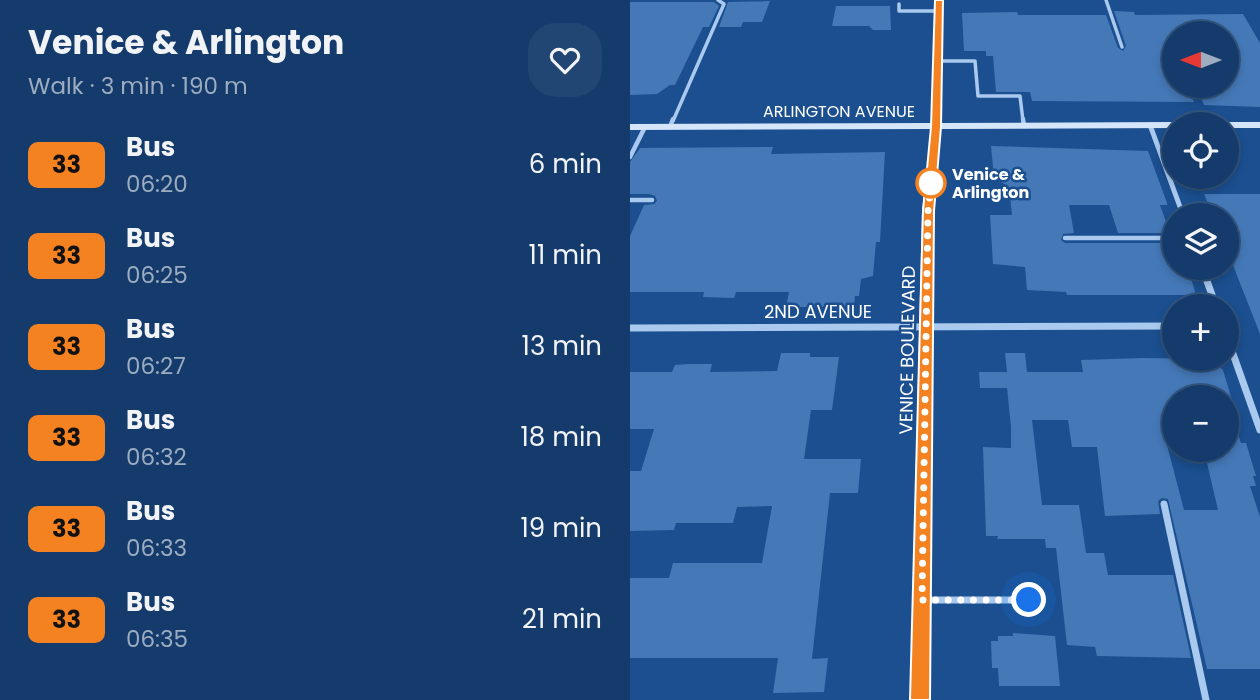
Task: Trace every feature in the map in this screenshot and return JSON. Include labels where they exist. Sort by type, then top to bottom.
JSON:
[{"type":"main road","name":"VENICE BOULEVARD","points":[[920,700],[928,211],[936,127],[939,0]]},
{"type":"main road","name":"ARLINGTON AVENUE","points":[[630,127],[1162,125]]},
{"type":"main road","points":[[1239,125],[1260,125]]},
{"type":"street","points":[[1150,125],[1179,203]]},
{"type":"street","name":"2ND AVENUE","points":[[630,328],[1162,326]]},
{"type":"street","points":[[1239,371],[1260,430]]},
{"type":"lane","points":[[670,127],[724,4],[718,0]]},
{"type":"lane","points":[[1106,0],[1122,47]]},
{"type":"lane","points":[[899,4],[899,11],[939,11]]},
{"type":"lane","points":[[938,61],[975,61],[978,96],[1020,96],[1024,126]]},
{"type":"lane","points":[[630,157],[645,127]]},
{"type":"lane","points":[[630,201],[652,200]]},
{"type":"lane","points":[[1065,238],[1162,238]]},
{"type":"lane","points":[[1164,503],[1206,700]]},
{"type":"lane","points":[[922,600],[1029,600]]},
{"type":"building","points":[[770,1],[762,22],[743,22],[741,27],[719,27],[728,2]]},
{"type":"building","points":[[630,2],[714,2],[719,6],[709,27],[703,27],[675,85],[670,85],[657,94],[630,95]]},
{"type":"building","points":[[836,6],[890,6],[891,30],[873,30],[869,26],[832,26]]},
{"type":"building","points":[[1114,11],[1134,12],[1135,15],[1243,14],[1260,43],[1260,107],[1204,105],[1201,98],[1239,98],[1239,21],[1162,21],[1162,98],[1192,98],[1194,102],[1032,101],[1030,92],[996,92],[993,56],[986,56],[986,51],[964,51],[962,13],[1106,15],[1118,48],[1123,51],[1126,46]]},
{"type":"building","points":[[991,146],[1148,151],[1167,203],[1160,205],[1162,233],[1118,233],[1109,205],[1069,205],[1074,233],[1063,234],[1061,240],[1065,243],[1162,243],[1162,280],[1192,280],[1196,294],[1067,295],[1066,292],[1027,290],[1025,267],[993,264],[990,215],[1012,215],[1009,187],[994,178]]},
{"type":"building","points":[[773,147],[771,154],[885,152],[880,242],[876,242],[873,276],[861,279],[859,296],[855,296],[854,307],[786,307],[789,292],[736,292],[734,298],[703,297],[704,292],[630,292],[630,236],[644,205],[657,201],[655,196],[649,194],[630,194],[630,162],[640,148]]},
{"type":"building","points":[[1204,194],[1260,194],[1260,334],[1239,280],[1239,203],[1208,203]]},
{"type":"building","points":[[781,353],[839,357],[832,410],[811,410],[804,459],[861,459],[858,493],[830,493],[812,659],[828,658],[824,692],[773,693],[778,658],[630,658],[630,578],[669,578],[673,563],[762,563],[772,506],[737,507],[733,523],[676,523],[674,530],[630,531],[630,471],[641,471],[654,429],[630,429],[630,372],[672,372],[675,365],[688,364],[712,364],[710,372],[777,371]]},
{"type":"building","points":[[1005,353],[1025,353],[1027,372],[1083,372],[1081,360],[1143,358],[1162,358],[1162,371],[1223,371],[1227,385],[1162,385],[1162,462],[1171,462],[1184,510],[1218,510],[1207,462],[1239,462],[1239,437],[1241,443],[1246,443],[1256,476],[1253,476],[1256,486],[1250,486],[1260,517],[1260,669],[1207,669],[1168,499],[1162,498],[1158,501],[1160,514],[1105,516],[1097,447],[1072,447],[1068,420],[1032,420],[1042,505],[1079,505],[1086,553],[1104,553],[1108,575],[1173,575],[1191,658],[1097,656],[1095,647],[1067,645],[1056,548],[1046,548],[1045,539],[997,539],[998,536],[986,536],[983,447],[1011,448],[1011,427],[1007,388],[980,388],[979,372],[1007,372]]},
{"type":"building","points":[[1013,633],[1055,636],[1060,686],[999,686],[998,668],[992,668],[991,641],[998,641],[998,636],[1013,636]]},
{"type":"bus line","name":"33","points":[[920,700],[928,211],[936,127],[939,0]]},
{"type":"place","name":"Venice & Arlington","points":[[931,183]]},
{"type":"route","points":[[931,183],[932,178],[928,211],[922,600],[1029,600]]}]
